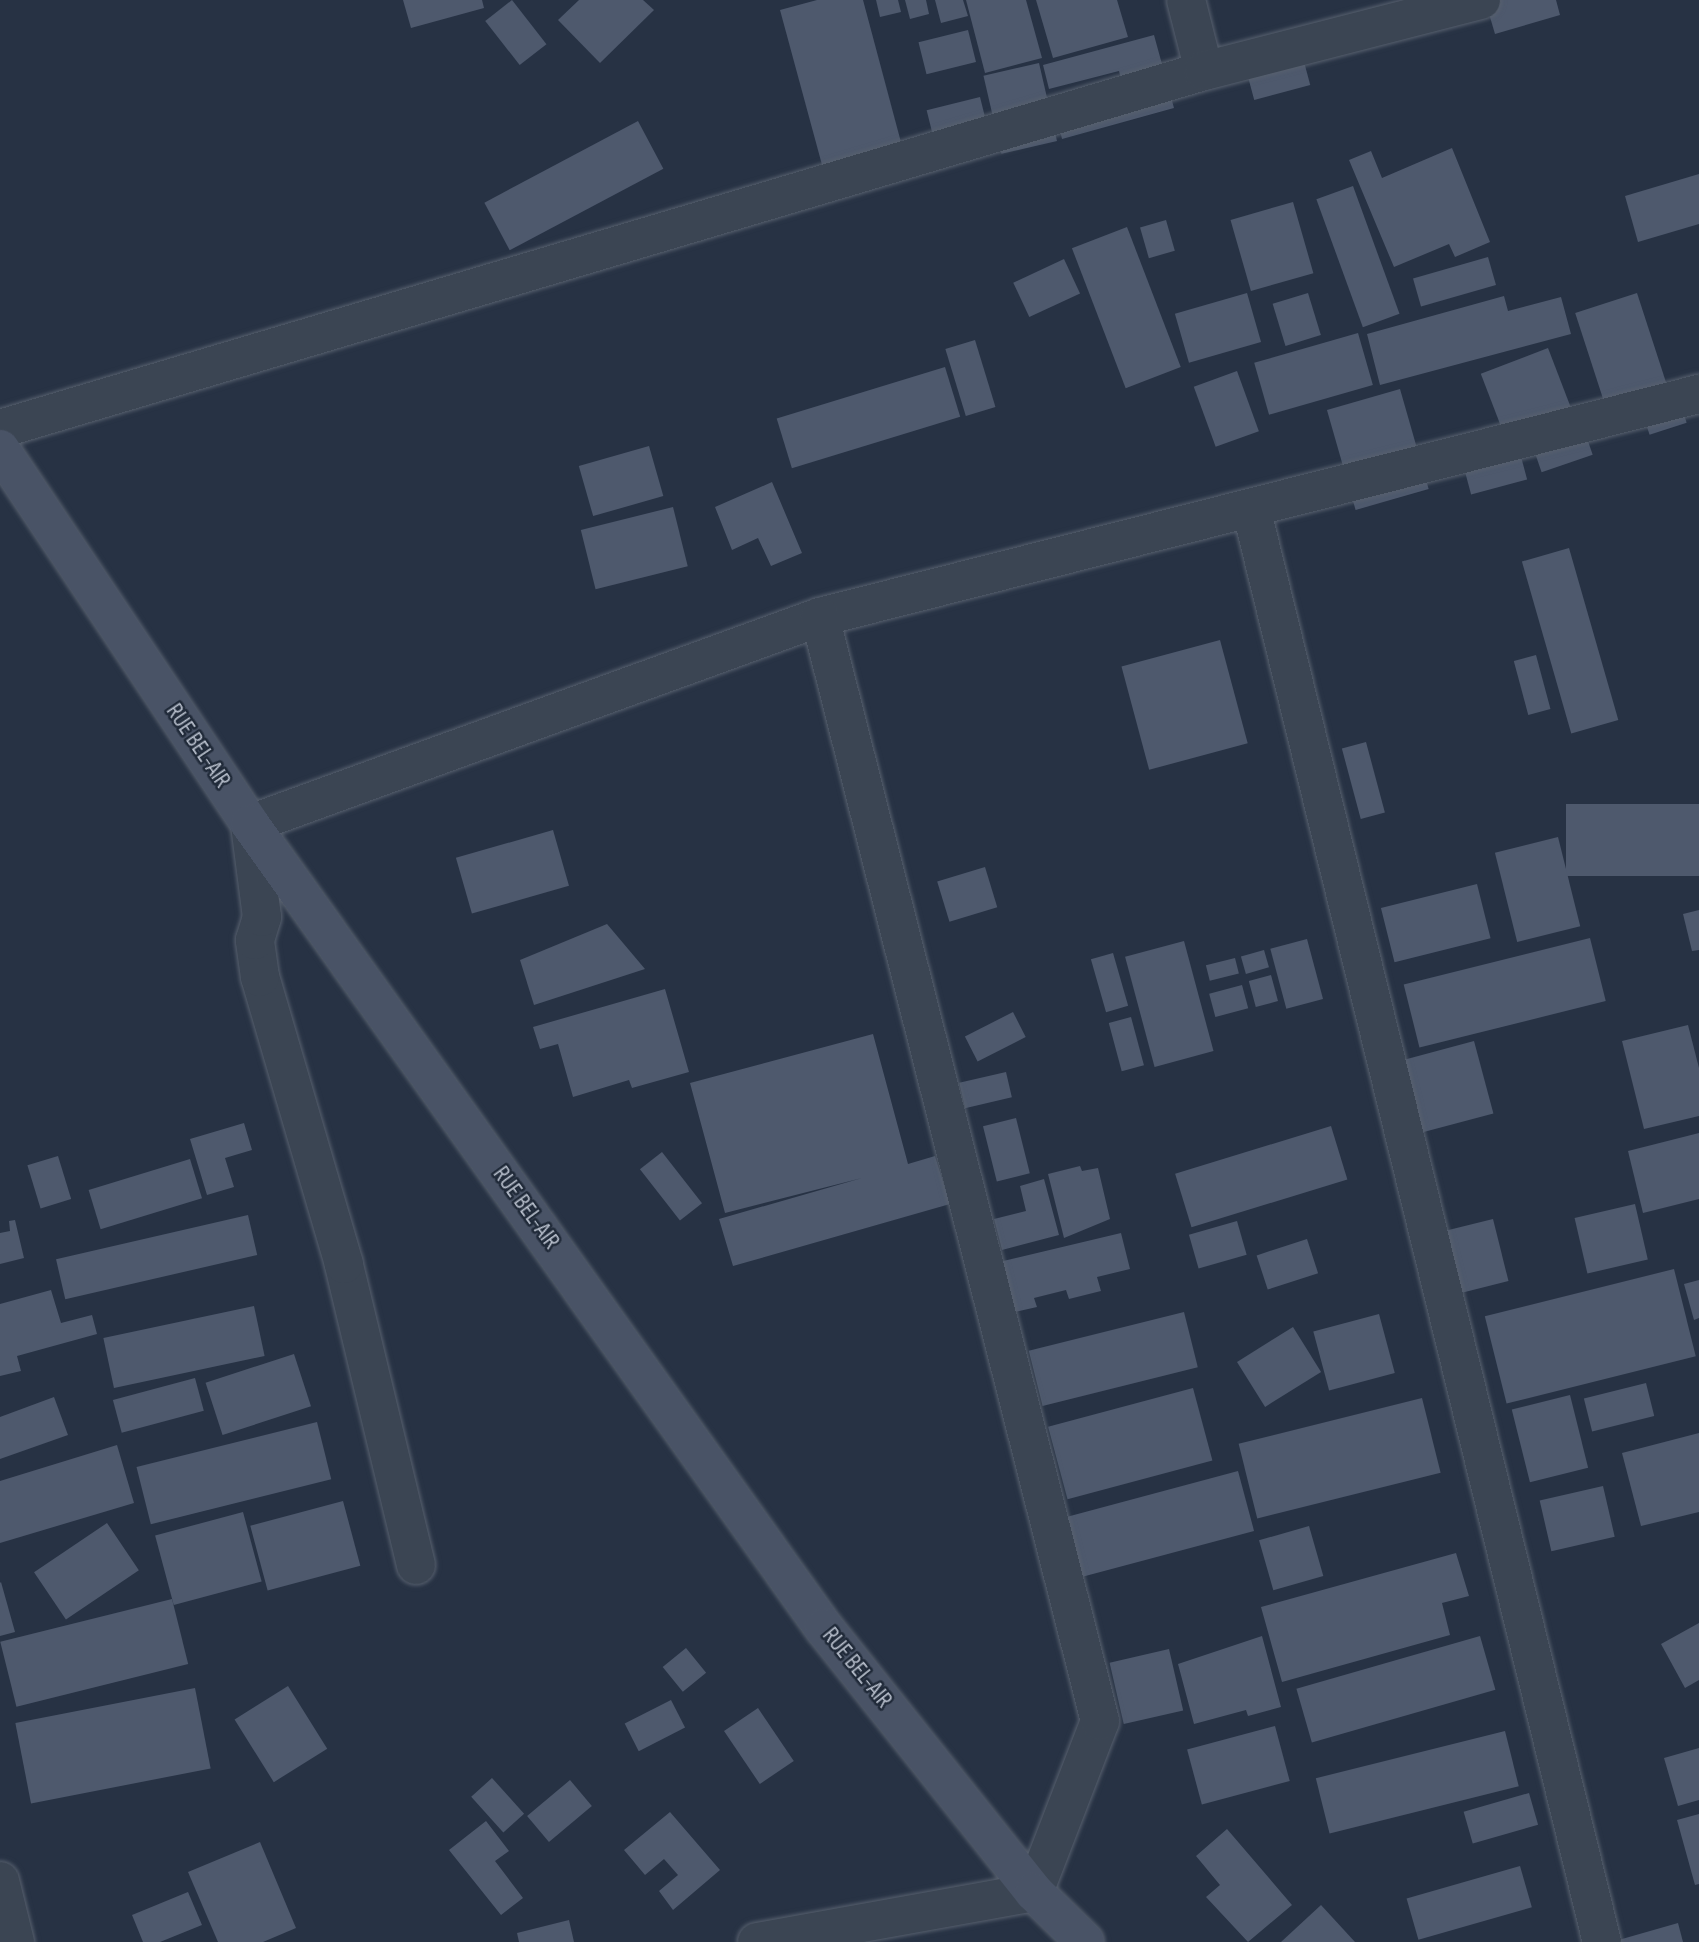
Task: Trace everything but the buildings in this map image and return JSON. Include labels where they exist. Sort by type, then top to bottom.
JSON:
[{"type":"main road","name":"RUE BEL-AIR","points":[[0,449],[250,824],[824,1628],[1034,1892],[1084,1942]]},
{"type":"street","points":[[1186,0],[1205,71]]},
{"type":"street","points":[[0,429],[1205,71],[1481,0]]},
{"type":"street","points":[[416,1565],[344,1264],[260,977],[255,940],[262,917],[250,824],[820,617],[1699,394]]},
{"type":"street","points":[[1251,508],[1602,1942]]},
{"type":"street","points":[[757,1942],[1034,1892],[1100,1721],[820,617]]},
{"type":"street","points":[[0,1881],[15,1942]]}]
